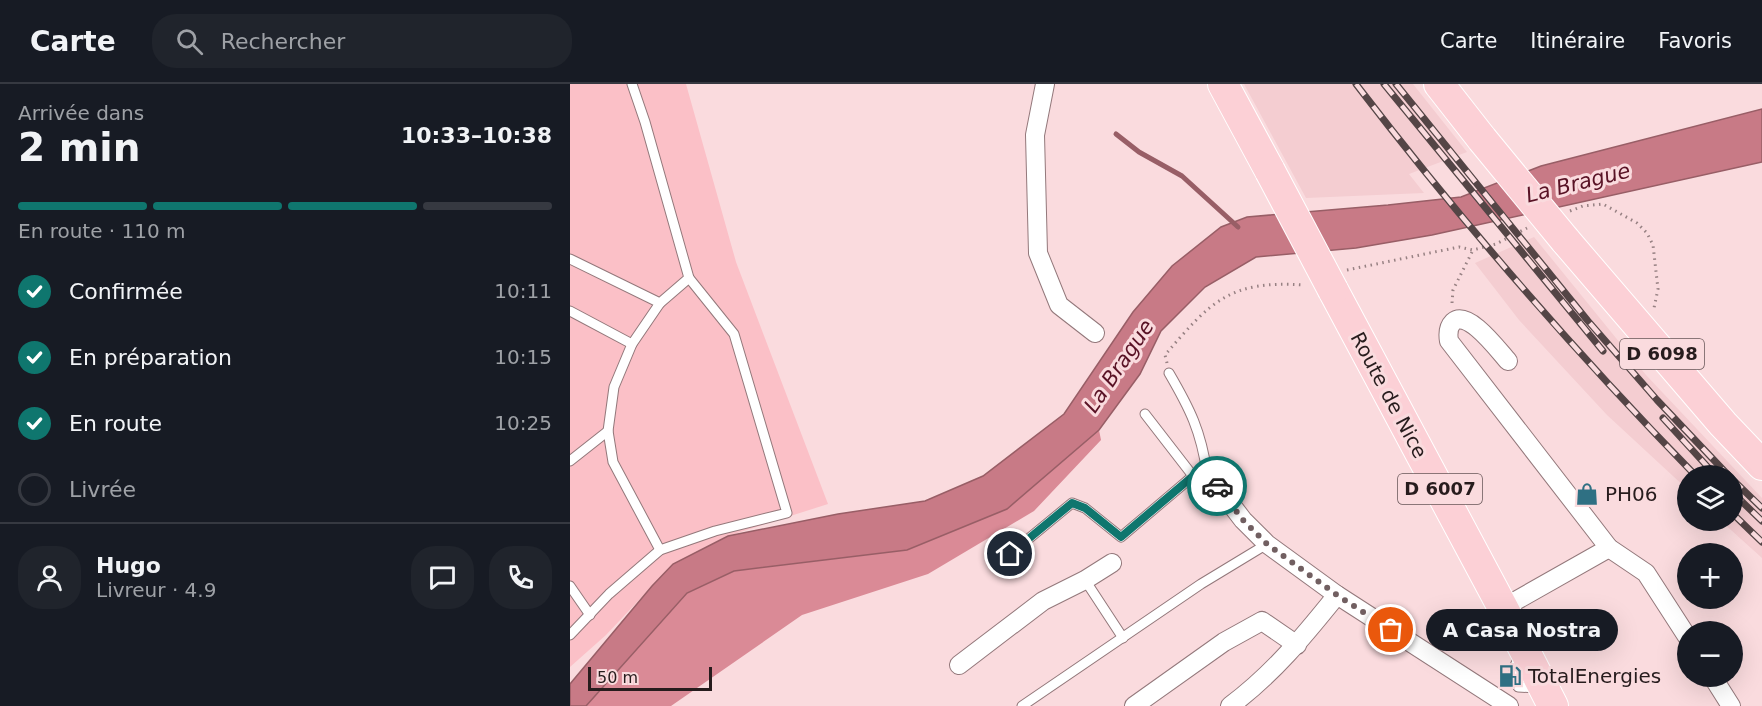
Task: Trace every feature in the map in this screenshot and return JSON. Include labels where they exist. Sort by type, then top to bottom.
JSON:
[{"type":"main road","name":"Route de Nice","points":[[1223,84],[1549,697]]},
{"type":"main road","name":"D 6098","points":[[1439,84],[1638,327],[1762,465]]},
{"type":"street","points":[[1045,84],[1035,135],[1038,253],[1059,306],[1095,333]]},
{"type":"street","points":[[1508,361],[1470,321],[1461,319],[1452,323],[1449,340],[1609,548],[1646,573],[1677,621]]},
{"type":"street","points":[[1200,474],[1267,544],[1337,595],[1498,705]]},
{"type":"street","points":[[1503,608],[1609,548]]},
{"type":"street","points":[[959,665],[1043,601],[1085,580],[1112,563]]},
{"type":"street","points":[[1230,706],[1247,693],[1297,645],[1337,595]]},
{"type":"street","points":[[1134,706],[1224,642],[1262,621],[1297,645]]},
{"type":"street","points":[[1719,687],[1731,706]]},
{"type":"lane","points":[[570,635],[609,594],[660,550],[715,531],[788,513],[734,334],[689,278],[632,84]]},
{"type":"lane","points":[[570,259],[660,303]]},
{"type":"lane","points":[[660,550],[613,462],[608,431],[614,387],[632,344],[660,303],[689,278]]},
{"type":"lane","points":[[570,310],[632,344]]},
{"type":"lane","points":[[1010,554],[1072,503],[1085,508],[1121,537],[1200,474],[1203,446],[1189,407],[1169,374]]},
{"type":"lane","points":[[1145,414],[1200,474]]},
{"type":"lane","points":[[570,461],[608,431]]},
{"type":"lane","points":[[1022,706],[1201,584],[1267,544]]},
{"type":"lane","points":[[1085,580],[1123,638]]},
{"type":"lane","points":[[570,586],[590,615]]},
{"type":"path","points":[[1583,206],[1604,204],[1622,213],[1642,228],[1653,245],[1658,289],[1656,305],[1649,318],[1638,327]]},
{"type":"path","points":[[1169,374],[1165,355],[1184,332],[1217,301],[1234,291],[1251,286],[1329,282],[1459,247],[1473,250],[1453,290],[1452,323]]},
{"type":"shaded area","points":[[570,84],[686,84],[736,262],[828,504],[728,536],[673,564],[606,635],[570,667]]},
{"type":"shaded area","points":[[1244,84],[1413,84],[1467,152],[1409,174],[1424,193],[1306,198]]},
{"type":"shaded area","points":[[1534,237],[1646,375],[1731,465],[1677,465],[1677,480],[1607,415],[1519,320],[1475,263]]},
{"type":"shaded area","points":[[1099,430],[1101,440],[1034,511],[928,574],[802,615],[671,706],[586,706],[687,593],[734,571],[907,550],[1007,509]]},
{"type":"shaded area","points":[[1743,478],[1762,498],[1762,558],[1732,531],[1743,531]]},
{"type":"water","name":"La Brague","points":[[1762,109],[1762,162],[1432,235],[1356,248],[1256,257],[1205,287],[1161,331],[1140,374],[1099,430],[1007,509],[907,550],[734,571],[687,593],[586,706],[570,706],[570,684],[673,564],[728,536],[838,514],[925,501],[983,476],[1064,414],[1133,312],[1172,266],[1221,227],[1247,217],[1461,197],[1541,166]]},
{"type":"waterway","points":[[1116,134],[1139,152],[1182,176],[1238,227]]},
{"type":"railway","points":[[1356,84],[1436,186],[1520,285],[1685,465]]},
{"type":"railway","points":[[1384,84],[1603,351]]},
{"type":"railway","points":[[1396,84],[1588,321],[1657,400],[1719,465]]},
{"type":"railway","points":[[1663,418],[1706,465]]},
{"type":"railway","points":[[1743,490],[1762,508]]},
{"type":"railway","points":[[1743,503],[1762,521]]},
{"type":"railway","points":[[1743,524],[1762,542]]},
{"type":"way so far","points":[[1217,486],[1243,520],[1267,544],[1337,595],[1391,630]]},
{"type":"place","name":"PH06","points":[[1587,494]]},
{"type":"place","name":"A Casa Nostra","points":[[1391,630]]},
{"type":"place","name":"TotalEnergies","points":[[1510,676]]},
{"type":"route","points":[[1010,554],[1072,503],[1085,508],[1121,537],[1193,476],[1207,473],[1217,486]]}]
